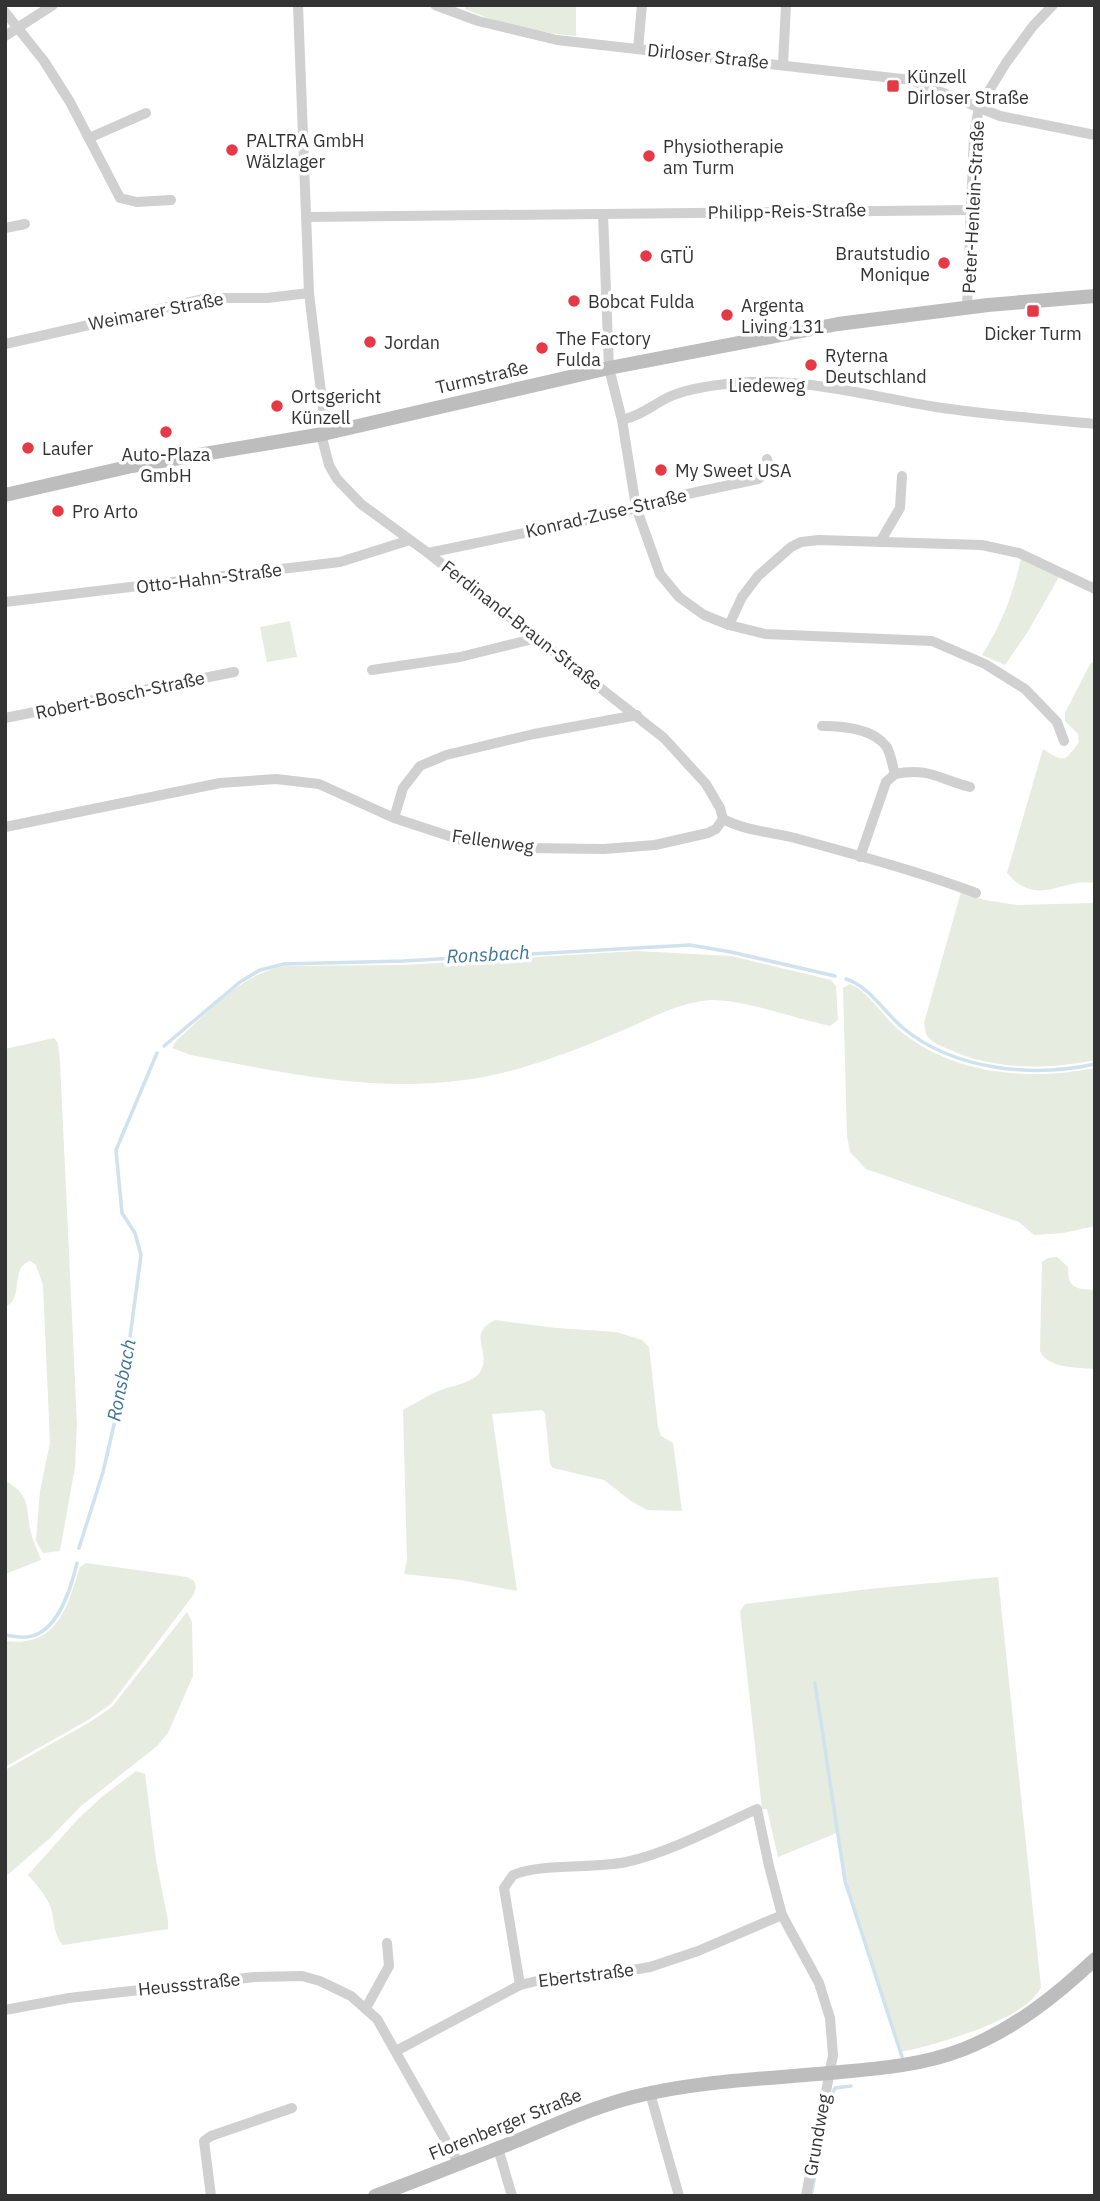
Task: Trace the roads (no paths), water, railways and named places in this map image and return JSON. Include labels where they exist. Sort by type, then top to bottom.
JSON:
[{"type":"main road","name":"Turmstraße","points":[[5,495],[132,466],[324,435],[609,368],[838,324],[967,307],[1095,296]]},
{"type":"main road","name":"Florenberger Straße","points":[[375,2196],[403,2191],[459,2164],[590,2110],[650,2093],[685,2087],[870,2070],[937,2058],[980,2042],[1031,2013],[1095,1959]]},
{"type":"street","points":[[5,36],[53,5]]},
{"type":"street","name":"Ferdinand-Braun-Straße","points":[[298,5],[309,293],[328,465],[337,479],[361,504],[428,553],[664,738],[695,769],[713,794],[723,819]]},
{"type":"street","name":"Dirloser Straße","points":[[435,5],[478,21],[557,40],[911,80],[1000,116],[1095,135]]},
{"type":"street","points":[[638,49],[642,5]]},
{"type":"street","points":[[783,64],[786,5]]},
{"type":"street","name":"Peter-Henlein-Straße","points":[[967,307],[974,135],[979,107],[1006,63],[1033,26],[1053,5]]},
{"type":"street","points":[[5,12],[70,102],[120,198],[137,202],[171,200]]},
{"type":"street","points":[[89,138],[146,113]]},
{"type":"street","name":"Philipp-Reis-Straße","points":[[306,216],[972,210]]},
{"type":"street","points":[[603,214],[609,368],[622,420],[636,507],[660,574],[678,597],[704,615],[729,625],[765,634],[933,641],[985,664],[1024,689],[1056,722],[1064,741]]},
{"type":"street","points":[[5,228],[25,224]]},
{"type":"street","name":"Weimarer Straße","points":[[5,344],[208,298],[267,298],[309,293]]},
{"type":"street","name":"Liedeweg","points":[[622,420],[640,416],[671,396],[726,384],[762,381],[861,392],[948,408],[1095,424]]},
{"type":"street","name":"Konrad-Zuse-Straße","points":[[428,553],[621,513],[650,502],[758,479],[770,471],[766,459]]},
{"type":"street","points":[[880,542],[900,508],[902,475]]},
{"type":"street","name":"Otto-Hahn-Straße","points":[[5,602],[340,562],[410,540]]},
{"type":"street","points":[[729,625],[742,597],[758,576],[791,547],[801,542],[818,540],[982,545],[1019,553],[1095,589]]},
{"type":"street","points":[[372,670],[460,657],[537,638]]},
{"type":"street","name":"Robert-Bosch-Straße","points":[[5,718],[234,672]]},
{"type":"street","points":[[394,818],[403,788],[420,766],[446,755],[510,739],[637,715]]},
{"type":"street","points":[[822,726],[844,726],[874,735],[887,747],[895,774]]},
{"type":"street","points":[[860,857],[886,782],[895,774],[913,770],[924,771],[970,787]]},
{"type":"street","name":"Fellenweg","points":[[5,827],[220,783],[263,779],[319,784],[394,818],[461,840],[538,848],[604,849],[655,845],[708,833],[723,819]]},
{"type":"street","points":[[723,819],[747,829],[780,834],[944,881],[976,893]]},
{"type":"street","name":"Grundweg","points":[[520,1985],[504,1888],[508,1880],[519,1872],[608,1865],[638,1859],[757,1809],[782,1915],[819,1983],[830,2018],[833,2054],[806,2196]]},
{"type":"street","name":"Ebertstraße","points":[[396,2051],[520,1985],[650,1967],[698,1951],[782,1915]]},
{"type":"street","points":[[366,2008],[389,1966],[387,1943]]},
{"type":"street","name":"Heussstraße","points":[[5,2010],[69,1998],[278,1976],[302,1976],[320,1981],[351,1996],[366,2008],[386,2032],[459,2164]]},
{"type":"street","points":[[650,2093],[679,2196]]},
{"type":"street","points":[[211,2196],[204,2141],[211,2136],[292,2108]]},
{"type":"street","points":[[498,2148],[512,2196]]},
{"type":"waterway","name":"Ronsbach","points":[[164,1046],[240,982],[260,970],[284,964],[403,961],[690,945],[835,976]]},
{"type":"waterway","name":"Ronsbach","points":[[846,979],[862,988],[896,1022],[923,1042],[970,1062],[1020,1070],[1095,1064]]},
{"type":"waterway","name":"Ronsbach","points":[[79,1548],[103,1472],[124,1382],[141,1255],[135,1233],[122,1213],[116,1150],[157,1053]]},
{"type":"waterway","name":"Ronsbach","points":[[5,1635],[27,1637],[47,1628],[67,1597],[77,1563]]},
{"type":"waterway","points":[[815,1683],[845,1881],[902,2057]]},
{"type":"waterway","points":[[811,2196],[829,2101],[835,2088],[851,2086]]},
{"type":"place","name":"Künzell Dirloser Straße","points":[[893,86]]},
{"type":"place","name":"PALTRA GmbH Wälzlager","points":[[232,150]]},
{"type":"place","name":"Physiotherapie am Turm","points":[[649,156]]},
{"type":"place","name":"GTÜ","points":[[646,256]]},
{"type":"place","name":"Brautstudio Monique","points":[[944,263]]},
{"type":"place","name":"Bobcat Fulda","points":[[574,301]]},
{"type":"place","name":"Dicker Turm","points":[[1033,311]]},
{"type":"place","name":"Argenta Living 131","points":[[727,315]]},
{"type":"place","name":"Jordan","points":[[370,342]]},
{"type":"place","name":"The Factory Fulda","points":[[542,348]]},
{"type":"place","name":"Ryterna Deutschland","points":[[811,365]]},
{"type":"place","name":"Ortsgericht Künzell","points":[[277,406]]},
{"type":"place","name":"Auto-Plaza GmbH","points":[[166,432]]},
{"type":"place","name":"Laufer","points":[[28,448]]},
{"type":"place","name":"My Sweet USA","points":[[661,470]]},
{"type":"place","name":"Pro Arto","points":[[58,511]]}]
